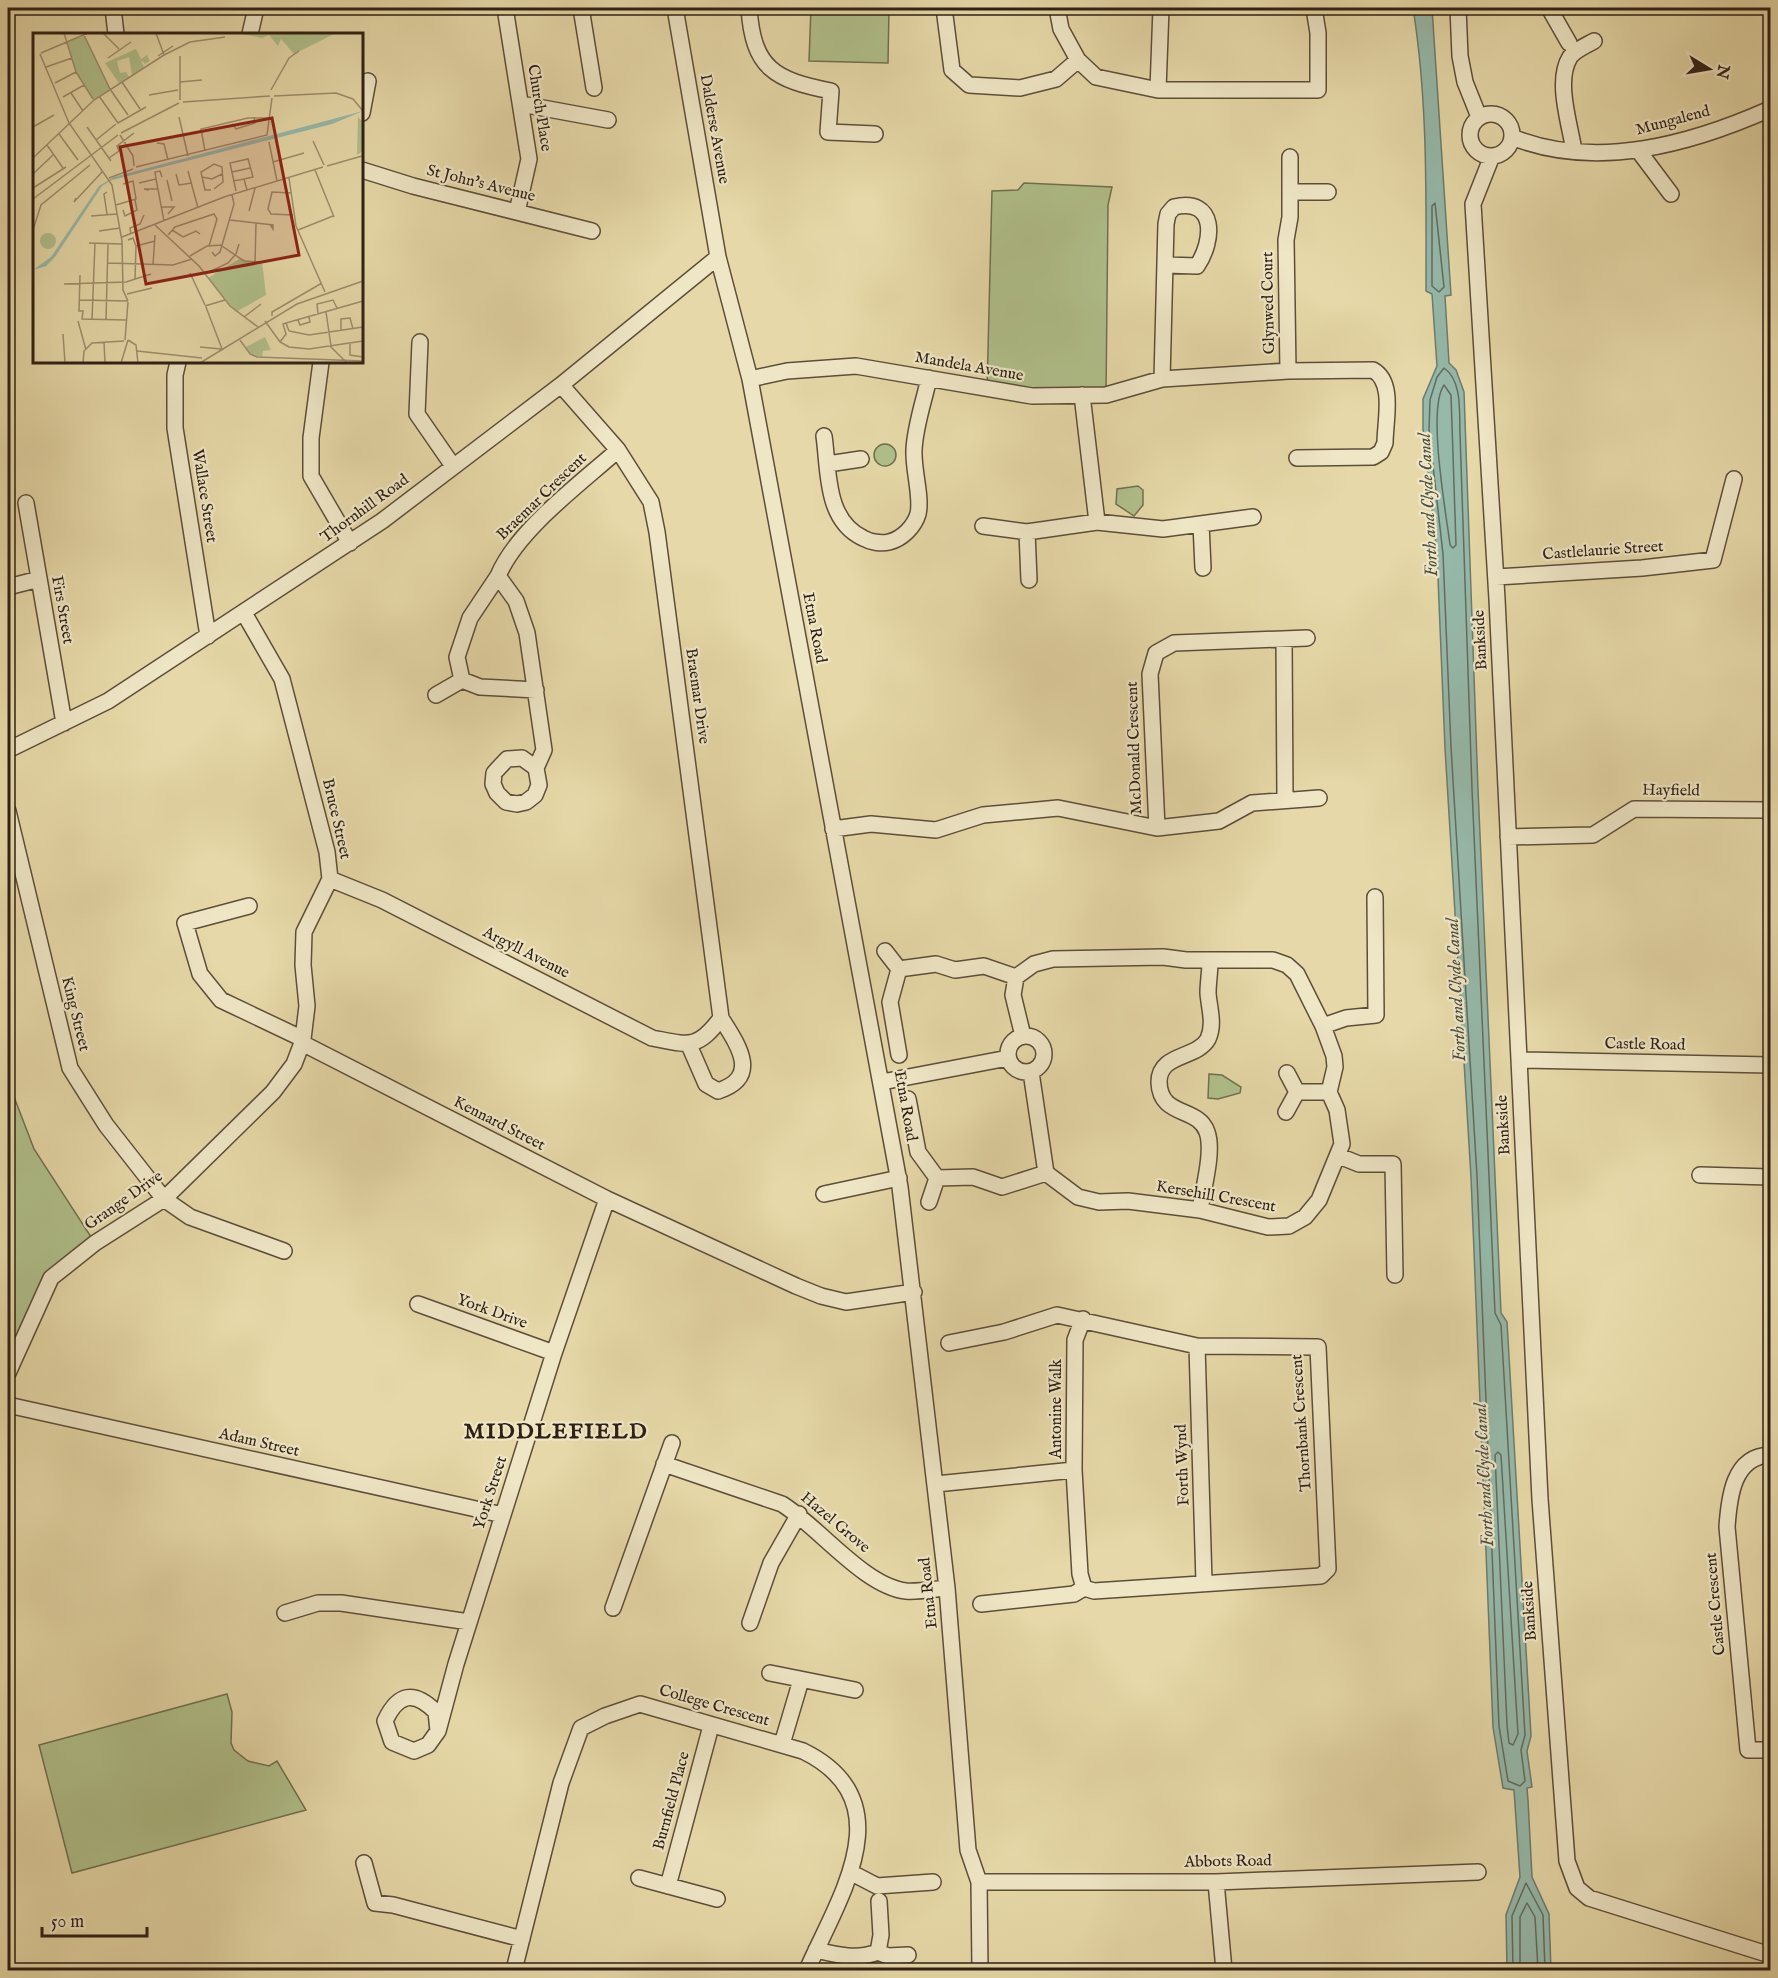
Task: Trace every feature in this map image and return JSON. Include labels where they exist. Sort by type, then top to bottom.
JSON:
[{"type":"street","points":[[113,8],[116,33]]},
{"type":"street","points":[[250,33],[256,8]]},
{"type":"street","name":"Church Place","points":[[505,8],[529,159],[517,212]]},
{"type":"street","points":[[581,8],[594,88]]},
{"type":"street","name":"Dalderse Avenue","points":[[675,8],[718,257]]},
{"type":"street","points":[[749,8],[750,28],[765,63],[779,76],[796,84],[831,91],[828,132],[875,134]]},
{"type":"street","points":[[944,8],[952,70],[969,85],[1020,88],[1056,79],[1078,60]]},
{"type":"street","points":[[1057,8],[1061,28],[1078,60],[1096,77],[1158,90],[1325,92],[1314,8]]},
{"type":"street","points":[[1158,90],[1161,8]]},
{"type":"street","points":[[1458,8],[1460,56],[1465,82],[1479,117]]},
{"type":"street","points":[[1548,8],[1569,43]]},
{"type":"street","points":[[1574,151],[1565,89],[1565,69],[1572,54],[1594,41]]},
{"type":"street","points":[[363,108],[368,81]]},
{"type":"street","points":[[521,104],[608,120]]},
{"type":"street","name":"Mungalend","points":[[1512,136],[1538,147],[1574,151],[1638,150],[1696,136],[1770,109]]},
{"type":"street","points":[[1493,113],[1511,126],[1512,136],[1506,150],[1492,156],[1478,152],[1471,143],[1470,129],[1479,117],[1493,113]]},
{"type":"street","points":[[1638,150],[1671,194]]},
{"type":"street","name":"Bankside","points":[[1492,156],[1473,204],[1496,577],[1540,1499],[1567,1861],[1570,1876],[1577,1888],[1588,1898],[1770,1955]]},
{"type":"street","name":"Glynwed Court","points":[[1290,157],[1290,217],[1286,240],[1288,371],[1373,370],[1381,374],[1386,383],[1385,443],[1381,452],[1373,457],[1297,458]]},
{"type":"street","name":"St John's Avenue","points":[[363,170],[592,231]]},
{"type":"street","points":[[1290,192],[1328,192]]},
{"type":"street","name":"Etna Road","points":[[718,257],[750,379],[899,1178],[948,1588],[968,1850],[979,1882],[980,1971]]},
{"type":"street","name":"Thornhill Road","points":[[8,750],[108,701],[350,543],[561,385],[718,257]]},
{"type":"street","points":[[1162,379],[1162,313],[1166,265]]},
{"type":"street","points":[[420,342],[417,414],[453,466]]},
{"type":"street","name":"Wallace Street","points":[[178,363],[175,375],[175,428],[208,636]]},
{"type":"street","points":[[321,363],[311,438],[311,476],[350,543]]},
{"type":"street","name":"Mandela Avenue","points":[[750,379],[787,371],[856,366],[1032,396],[1106,395],[1162,379],[1288,371]]},
{"type":"street","points":[[824,436],[834,508],[843,523],[854,533],[877,543],[889,542],[901,537],[911,528],[918,514],[919,498],[914,477],[914,448],[929,378]]},
{"type":"street","name":"Braemar Drive","points":[[561,385],[618,450],[651,502],[657,532],[721,1018]]},
{"type":"street","points":[[1082,395],[1097,522]]},
{"type":"street","name":"Braemar Crescent","points":[[462,680],[456,657],[470,618],[498,576],[506,556],[530,530],[618,450]]},
{"type":"street","points":[[828,464],[861,459]]},
{"type":"street","name":"Castlelaurie Street","points":[[1496,577],[1642,568],[1713,560],[1734,479]]},
{"type":"street","name":"Firs Street","points":[[26,503],[64,723]]},
{"type":"street","points":[[983,526],[1027,532],[1097,522],[1162,529],[1253,517]]},
{"type":"street","points":[[1201,524],[1203,568]]},
{"type":"street","points":[[1027,532],[1029,580]]},
{"type":"street","points":[[498,576],[516,601],[527,633],[544,750],[536,768]]},
{"type":"street","points":[[8,586],[39,579]]},
{"type":"street","name":"Bruce Street","points":[[244,613],[282,680],[327,852],[330,879],[304,932],[303,965],[307,1006],[302,1041]]},
{"type":"street","points":[[1284,639],[1285,799]]},
{"type":"street","name":"McDonald Crescent","points":[[1157,828],[1150,674],[1156,653],[1174,643],[1307,639]]},
{"type":"street","points":[[436,696],[462,680],[480,687],[536,690]]},
{"type":"street","points":[[833,829],[871,824],[936,830],[983,815],[1058,808],[1157,828],[1219,821],[1252,803],[1319,798]]},
{"type":"street","name":"Hayfield","points":[[1508,837],[1593,836],[1634,809],[1770,810]]},
{"type":"street","name":"King Street","points":[[8,811],[69,1068],[106,1125],[164,1199],[190,1217],[284,1251]]},
{"type":"street","name":"Argyll Avenue","points":[[330,879],[382,900],[652,1038],[689,1045]]},
{"type":"street","points":[[1323,1026],[1346,1018],[1376,1015],[1374,897]]},
{"type":"street","name":"Kennard Street","points":[[249,906],[185,923],[200,974],[222,1000],[607,1199],[821,1296],[846,1302],[914,1292]]},
{"type":"street","points":[[885,951],[898,969],[890,1002],[899,1055]]},
{"type":"street","name":"Kersehill Crescent","points":[[1016,976],[1034,964],[1053,959],[1163,957],[1210,961],[1273,960],[1287,965],[1297,974],[1323,1026],[1335,1067],[1329,1092],[1337,1110],[1342,1135],[1339,1156],[1319,1200],[1305,1217],[1289,1226],[1268,1227],[1200,1210],[1128,1201],[1099,1202],[1078,1197],[1046,1173]]},
{"type":"street","points":[[1200,1210],[1209,1146],[1207,1132],[1197,1121],[1168,1106],[1160,1095],[1159,1078],[1163,1068],[1172,1060],[1193,1052],[1207,1041],[1212,1022],[1208,993],[1210,961]]},
{"type":"street","points":[[898,969],[936,964],[955,970],[984,966],[1016,976],[1014,995],[1023,1036]]},
{"type":"street","points":[[721,1018],[740,1048],[742,1072],[734,1085],[718,1091],[706,1084],[689,1045],[707,1037],[721,1018]]},
{"type":"street","points":[[1023,1036],[1036,1038],[1044,1049],[1041,1065],[1031,1072],[1015,1069],[1008,1058],[1011,1044],[1023,1036]]},
{"type":"street","name":"Grange Drive","points":[[8,1372],[51,1278],[95,1243],[164,1199],[273,1092],[294,1064],[302,1041]]},
{"type":"street","points":[[882,1082],[1008,1058]]},
{"type":"street","name":"Castle Road","points":[[1519,1060],[1770,1065]]},
{"type":"street","points":[[937,1178],[974,1178],[1002,1187],[1046,1173],[1031,1072]]},
{"type":"street","points":[[1287,1073],[1297,1092]]},
{"type":"street","points":[[1297,1092],[1329,1092]]},
{"type":"street","points":[[1286,1112],[1297,1092]]},
{"type":"street","points":[[908,1099],[918,1152],[937,1178]]},
{"type":"street","points":[[1339,1156],[1359,1164],[1393,1164],[1395,1275]]},
{"type":"street","points":[[1700,1175],[1770,1177]]},
{"type":"street","points":[[824,1194],[899,1178]]},
{"type":"street","points":[[929,1202],[937,1178]]},
{"type":"street","name":"York Street","points":[[438,1731],[469,1622],[554,1353],[607,1199]]},
{"type":"street","name":"York Drive","points":[[418,1304],[554,1353]]},
{"type":"street","points":[[950,1343],[1004,1332],[1057,1315],[1197,1346]]},
{"type":"street","name":"Antonine Walk","points":[[936,1484],[1074,1470],[1075,1340],[1083,1319]]},
{"type":"street","name":"Thornbank Crescent","points":[[1197,1346],[1318,1347],[1328,1569],[1321,1576],[1204,1582]]},
{"type":"street","name":"Forth Wynd","points":[[1197,1346],[1204,1582]]},
{"type":"street","name":"Adam Street","points":[[8,1405],[503,1515]]},
{"type":"street","points":[[613,1608],[672,1443]]},
{"type":"street","name":"Castle Crescent","points":[[1770,1455],[1761,1455],[1748,1463],[1736,1476],[1729,1497],[1727,1527],[1748,1750],[1770,1750]]},
{"type":"street","name":"Hazel Grove","points":[[664,1464],[782,1504],[800,1514],[874,1580],[907,1591],[948,1588]]},
{"type":"street","points":[[1074,1470],[1080,1574],[1084,1588]]},
{"type":"street","points":[[750,1623],[771,1563],[800,1514]]},
{"type":"street","points":[[981,1604],[1074,1594],[1084,1588],[1094,1591],[1204,1582]]},
{"type":"street","points":[[285,1613],[318,1602],[341,1603],[469,1622]]},
{"type":"street","points":[[771,1673],[855,1690]]},
{"type":"street","points":[[782,1744],[801,1680]]},
{"type":"street","name":"College Crescent","points":[[514,1971],[561,1784],[581,1728],[605,1716],[640,1704],[711,1726],[782,1744],[822,1760],[840,1776],[849,1789],[857,1809],[859,1829],[850,1872],[807,1971]]},
{"type":"street","name":"Burnfield Place","points":[[668,1886],[711,1726]]},
{"type":"street","points":[[364,1863],[375,1903],[393,1905],[522,1939]]},
{"type":"street","points":[[850,1872],[878,1886],[933,1882]]},
{"type":"street","name":"Abbots Road","points":[[979,1882],[1216,1882],[1478,1872]]},
{"type":"street","points":[[639,1878],[717,1899]]},
{"type":"street","points":[[1216,1882],[1224,1971]]},
{"type":"street","points":[[878,1952],[881,1935],[879,1901]]},
{"type":"street","points":[[816,1950],[841,1956],[865,1957],[878,1952],[888,1956],[908,1955]]},
{"type":"green space","points":[[811,8],[889,8],[888,63],[809,61]]},
{"type":"green space","points":[[1024,183],[1112,187],[1108,205],[1106,395],[987,390],[992,191],[1018,190]]},
{"type":"green space","points":[[885,444],[893,447],[896,455],[893,463],[885,466],[877,463],[874,455],[877,447]]},
{"type":"green space","points":[[1138,486],[1143,490],[1143,505],[1134,516],[1116,504],[1117,489]]},
{"type":"green space","points":[[1209,1074],[1222,1075],[1241,1087],[1240,1093],[1218,1099],[1208,1098]]},
{"type":"green space","points":[[8,1081],[34,1149],[95,1243],[51,1278],[8,1373]]},
{"type":"green space","points":[[227,1694],[232,1712],[231,1743],[234,1750],[248,1761],[269,1766],[277,1761],[306,1810],[72,1873],[39,1745]]},
{"type":"water","name":"Forth and Clyde Canal","points":[[1413,8],[1432,8],[1451,295],[1445,296],[1449,363],[1456,370],[1464,392],[1478,789],[1501,1313],[1507,1322],[1531,1736],[1527,1751],[1532,1787],[1527,1788],[1532,1877],[1549,1914],[1551,1970],[1507,1970],[1506,1915],[1520,1877],[1514,1790],[1503,1788],[1493,1727],[1471,1177],[1445,748],[1437,554],[1423,430],[1423,399],[1437,366],[1432,294],[1426,291],[1424,114]]},
{"type":"district","name":"MIDDLEFIELD","points":[[556,1432]]}]
